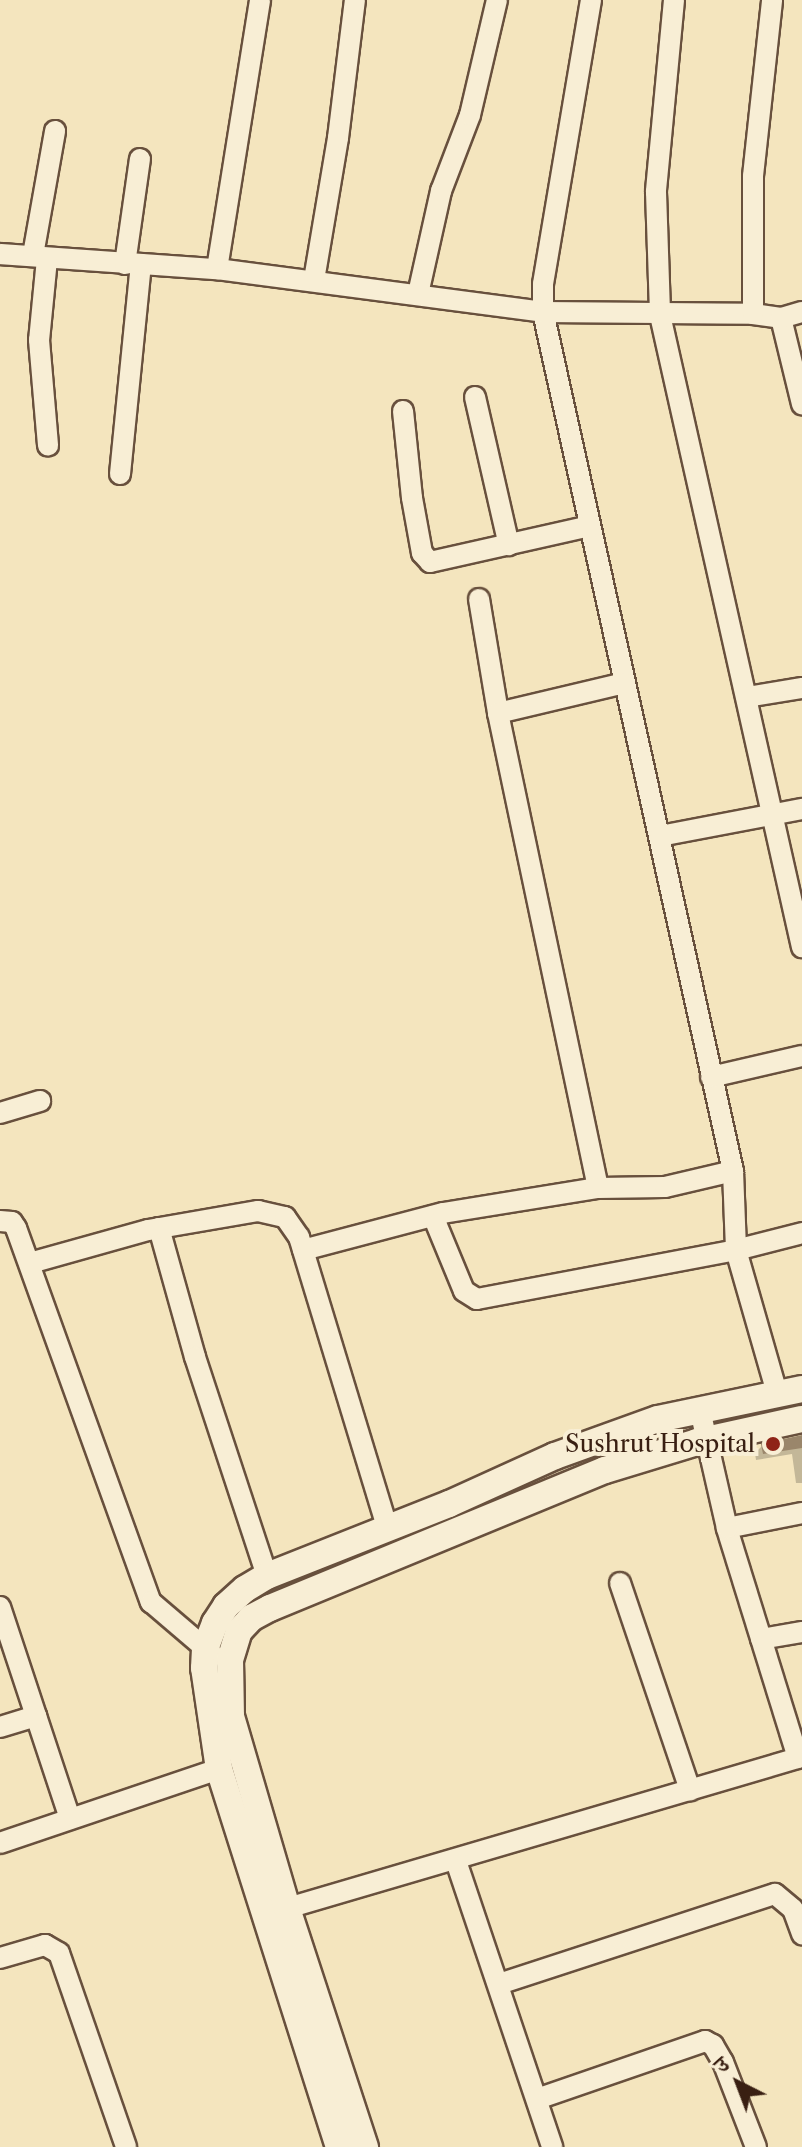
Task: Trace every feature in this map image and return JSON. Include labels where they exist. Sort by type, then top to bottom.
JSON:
[{"type":"street","points":[[217,269],[260,0]]},
{"type":"street","points":[[314,280],[338,138],[355,0]]},
{"type":"street","points":[[418,294],[441,191],[470,115],[497,0]]},
{"type":"street","points":[[365,2147],[219,1769],[206,1699],[205,1649],[226,1606],[267,1576],[628,1428],[790,1391],[736,1250],[733,1171],[543,312],[545,270],[591,0]]},
{"type":"street","points":[[674,0],[655,220],[660,315],[801,938]]},
{"type":"street","points":[[753,314],[753,176],[772,0]]},
{"type":"street","points":[[48,446],[39,340],[40,257],[55,131]]},
{"type":"street","points":[[120,474],[140,159]]},
{"type":"street","points":[[0,254],[217,269],[543,312],[753,314],[781,318],[802,312]]},
{"type":"street","points":[[781,318],[802,404]]},
{"type":"street","points":[[475,397],[509,545]]},
{"type":"street","points":[[403,411],[412,498],[425,558],[438,562],[590,526]]},
{"type":"street","points":[[479,599],[498,713],[598,1188]]},
{"type":"street","points":[[498,713],[625,683]]},
{"type":"street","points":[[747,697],[802,688]]},
{"type":"street","points":[[660,836],[802,809]]},
{"type":"street","points":[[711,1077],[802,1056]]},
{"type":"street","points":[[0,1113],[40,1101]]},
{"type":"street","points":[[303,1250],[433,1216],[598,1188],[665,1187],[733,1171]]},
{"type":"street","points":[[30,1263],[159,1228],[258,1211],[276,1213],[293,1225],[387,1526]]},
{"type":"street","points":[[433,1216],[464,1291],[477,1299],[736,1250],[802,1233]]},
{"type":"street","points":[[1,1217],[12,1222],[16,1228],[30,1263],[151,1602],[229,1667]]},
{"type":"street","points":[[159,1228],[195,1357],[267,1576]]},
{"type":"street","points":[[276,1911],[456,1861],[800,1757],[727,1528],[700,1410]]},
{"type":"street","points":[[339,2147],[276,1911],[231,1717],[229,1667],[239,1631],[251,1618],[270,1608],[605,1470],[707,1439],[802,1419]]},
{"type":"street","points":[[727,1528],[802,1513]]},
{"type":"street","points":[[620,1583],[690,1790]]},
{"type":"street","points":[[0,1607],[70,1819]]},
{"type":"street","points":[[761,1639],[802,1632]]},
{"type":"street","points":[[0,1727],[36,1716]]},
{"type":"street","points":[[0,1843],[219,1769]]},
{"type":"street","points":[[456,1861],[552,2147]]},
{"type":"street","points":[[499,1984],[775,1894],[793,1909],[802,1934]]},
{"type":"street","points":[[0,1958],[45,1945],[59,1953],[126,2147]]},
{"type":"street","points":[[537,2099],[705,2041],[713,2045],[723,2062],[756,2147]]},
{"type":"building","points":[[802,1435],[802,1448],[763,1454],[761,1444]]},
{"type":"place","name":"Sushrut Hospital","points":[[773,1444]]}]
